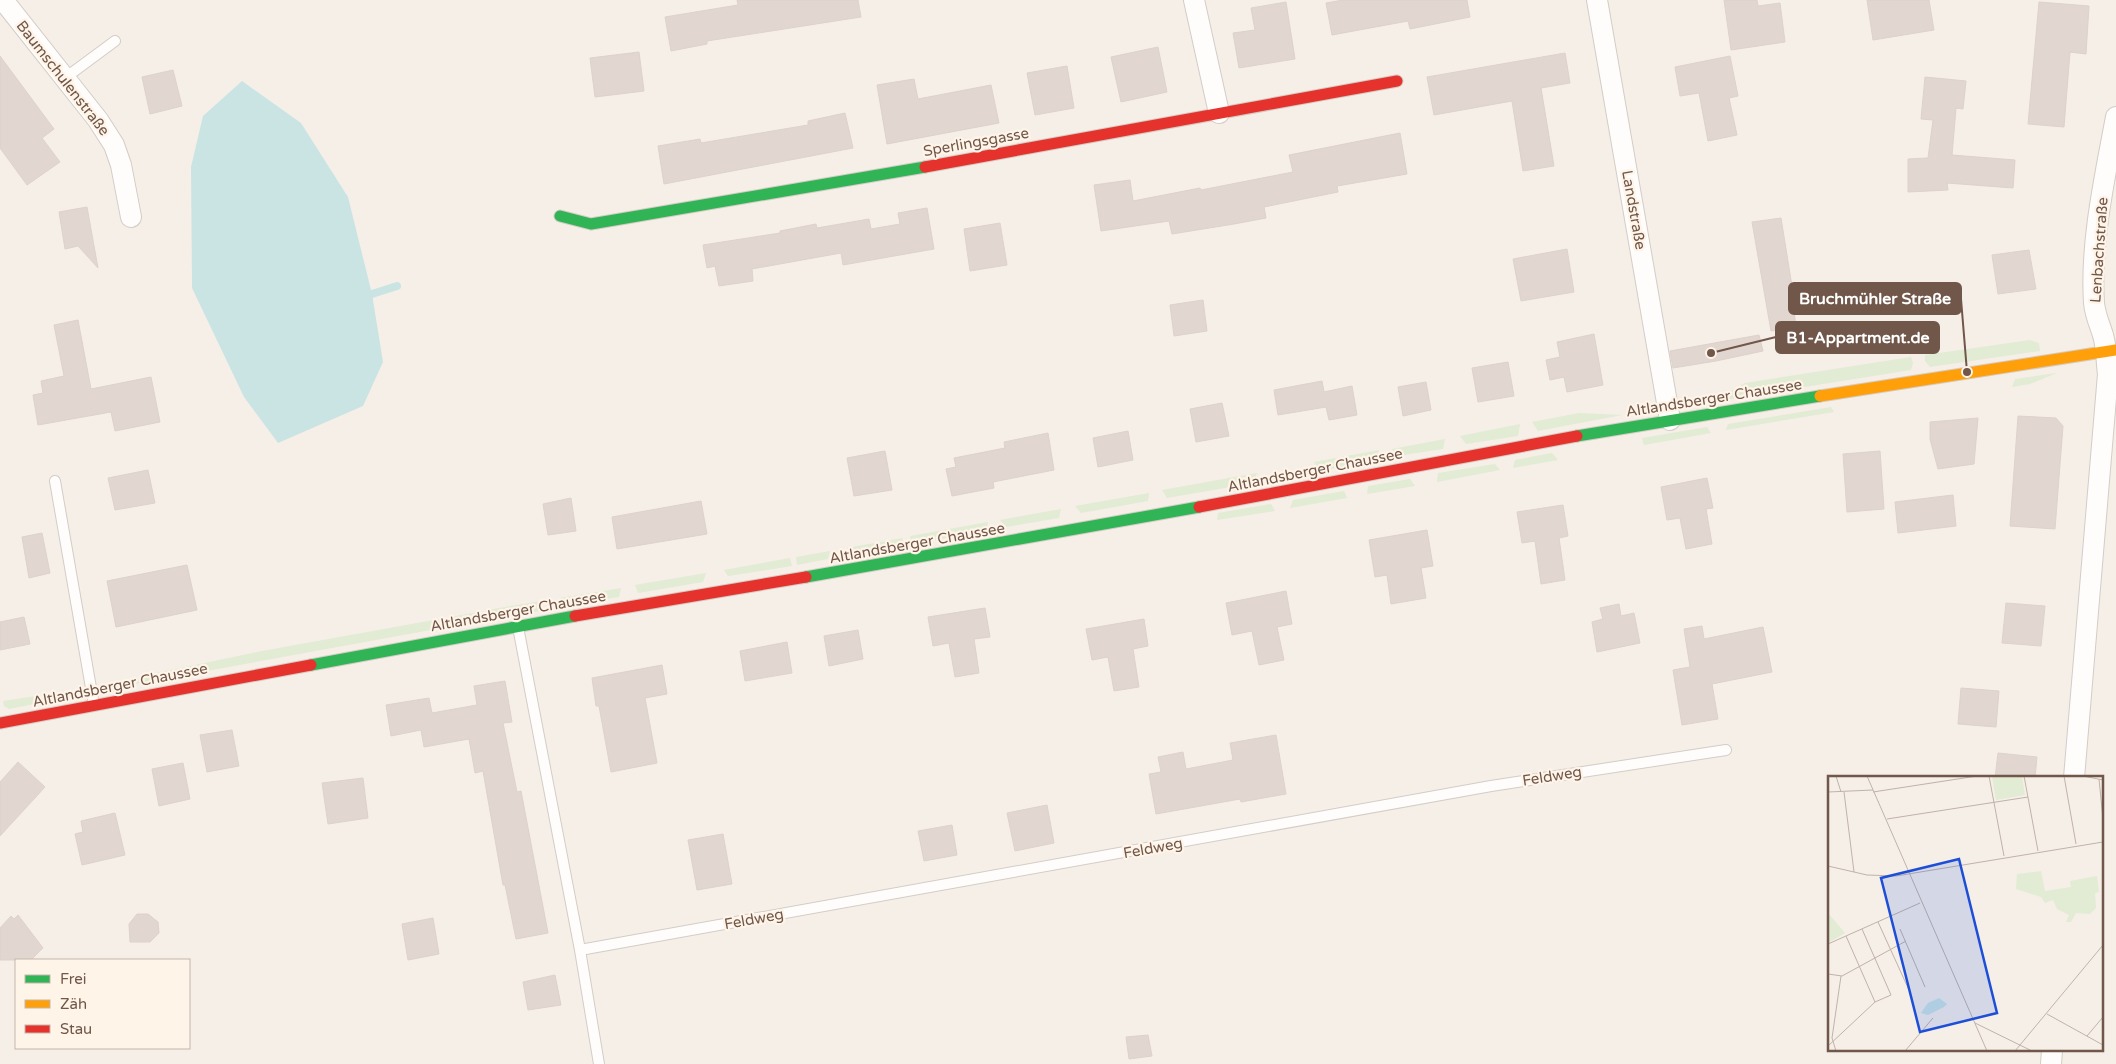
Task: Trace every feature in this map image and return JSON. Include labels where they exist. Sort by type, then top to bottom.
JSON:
[{"type":"main road","name":"Sperlingsgasse","points":[[560,216],[591,224],[804,189],[1397,81]]},
{"type":"main road","name":"Altlandsberger Chaussee","points":[[0,723],[518,626],[927,557],[1670,420],[2110,351]]},
{"type":"street","name":"Baumschulenstraße","points":[[3,0],[98,120],[114,145],[121,165],[132,217]]},
{"type":"street","points":[[1194,0],[1219,113]]},
{"type":"street","name":"Landstraße","points":[[1597,0],[1670,420]]},
{"type":"street","name":"Lenbachstraße","points":[[2074,776],[2110,351],[2098,325],[2094,305],[2094,279],[2100,204],[2116,117]]},
{"type":"lane","points":[[65,78],[115,41]]},
{"type":"lane","points":[[55,481],[94,706]]},
{"type":"lane","points":[[518,626],[580,950],[599,1064]]},
{"type":"lane","name":"Feldweg","points":[[580,950],[1491,786],[1726,750]]},
{"type":"green space","points":[[2030,340],[2039,343],[2040,351],[1930,367],[1925,361],[1925,355]]},
{"type":"green space","points":[[1911,357],[1913,363],[1911,370],[1718,401],[1718,398],[1745,383]]},
{"type":"green space","points":[[2057,373],[2030,384],[2012,387],[2015,379]]},
{"type":"green space","points":[[1831,407],[1834,412],[1726,430],[1728,424]]},
{"type":"green space","points":[[1579,413],[1622,415],[1538,431],[1532,422]]},
{"type":"green space","points":[[1520,424],[1518,436],[1466,444],[1460,436]]},
{"type":"green space","points":[[1707,427],[1711,433],[1644,445],[1642,438]]},
{"type":"green space","points":[[1445,439],[1443,449],[1397,456],[1392,449]]},
{"type":"green space","points":[[1379,450],[1376,461],[1319,471],[1314,462]]},
{"type":"green space","points":[[1552,453],[1558,460],[1513,468],[1515,460]]},
{"type":"green space","points":[[1495,464],[1500,470],[1437,482],[1438,473]]},
{"type":"green space","points":[[1257,473],[1254,483],[1167,498],[1162,490]]},
{"type":"green space","points":[[1410,479],[1415,486],[1367,494],[1368,486]]},
{"type":"green space","points":[[1344,491],[1347,498],[1290,508],[1293,500]]},
{"type":"green space","points":[[1149,493],[1148,501],[1081,513],[1075,506]]},
{"type":"green space","points":[[1271,504],[1275,511],[1217,520],[1218,513]]},
{"type":"green space","points":[[1061,509],[1059,518],[1006,527],[1000,520]]},
{"type":"green space","points":[[988,522],[986,531],[912,544],[910,536]]},
{"type":"green space","points":[[902,538],[904,545],[851,555],[847,548]]},
{"type":"green space","points":[[830,551],[828,559],[797,565],[796,557]]},
{"type":"green space","points":[[790,558],[792,566],[728,576],[724,570]]},
{"type":"green space","points":[[706,573],[703,582],[638,593],[635,585]]},
{"type":"green space","points":[[621,588],[619,597],[566,605],[560,598]]},
{"type":"green space","points":[[541,601],[539,611],[489,620],[487,610]]},
{"type":"green space","points":[[478,612],[480,621],[119,687],[147,675],[262,651]]},
{"type":"green space","points":[[36,696],[49,699],[49,701],[9,709],[4,706],[3,701]]},
{"type":"water","points":[[242,81],[301,123],[348,197],[372,294],[383,362],[363,406],[278,443],[244,397],[192,288],[191,167],[203,116]]},
{"type":"building","points":[[737,0],[858,0],[861,17],[707,41],[707,44],[671,51],[665,17],[738,5]]},
{"type":"building","points":[[1343,0],[1467,0],[1470,17],[1410,29],[1408,21],[1332,35],[1326,3]]},
{"type":"building","points":[[1724,0],[1757,0],[1758,6],[1780,3],[1785,42],[1731,50]]},
{"type":"building","points":[[1867,0],[1929,0],[1934,30],[1873,40]]},
{"type":"building","points":[[1286,2],[1295,59],[1239,68],[1233,33],[1255,30],[1251,8]]},
{"type":"building","points":[[2039,2],[2089,6],[2086,54],[2070,52],[2064,127],[2028,124]]},
{"type":"building","points":[[1158,47],[1167,92],[1121,102],[1111,57]]},
{"type":"building","points":[[639,52],[644,91],[595,97],[590,58]]},
{"type":"building","points":[[1565,53],[1570,83],[1541,88],[1554,166],[1523,171],[1512,101],[1434,115],[1427,77]]},
{"type":"building","points":[[0,56],[54,129],[42,138],[60,162],[27,185],[0,148]]},
{"type":"building","points":[[1730,56],[1738,96],[1729,98],[1737,135],[1708,141],[1699,93],[1680,96],[1675,67]]},
{"type":"building","points":[[1067,66],[1074,108],[1035,115],[1027,73]]},
{"type":"building","points":[[173,70],[182,106],[150,114],[142,77]]},
{"type":"building","points":[[1925,77],[1966,81],[1963,109],[1956,108],[1952,155],[2015,160],[2013,188],[1947,183],[1948,190],[1908,192],[1908,159],[1928,158],[1933,120],[1921,119]]},
{"type":"building","points":[[914,79],[918,99],[991,85],[999,123],[887,144],[877,85]]},
{"type":"building","points":[[845,113],[853,148],[664,184],[658,146],[700,139],[701,143],[808,125],[808,121]]},
{"type":"building","points":[[1400,133],[1407,174],[1337,186],[1338,192],[1264,207],[1266,218],[1234,224],[1172,234],[1169,221],[1101,231],[1094,185],[1130,180],[1133,201],[1200,188],[1201,190],[1293,172],[1289,155]]},
{"type":"building","points":[[87,207],[98,268],[78,246],[65,249],[59,212]]},
{"type":"building","points":[[927,208],[934,249],[843,265],[841,253],[752,269],[753,281],[719,286],[715,266],[707,268],[703,245],[780,233],[780,231],[816,224],[817,228],[869,219],[871,229],[900,224],[898,213]]},
{"type":"building","points":[[1781,218],[1796,311],[1794,311],[1796,327],[1771,331],[1752,222]]},
{"type":"building","points":[[1000,223],[1007,265],[970,271],[964,229]]},
{"type":"building","points":[[1567,249],[1574,292],[1521,301],[1513,259]]},
{"type":"building","points":[[2029,250],[2036,289],[1998,294],[1992,255]]},
{"type":"building","points":[[1203,300],[1207,331],[1174,336],[1170,305]]},
{"type":"building","points":[[78,320],[91,389],[151,377],[160,422],[115,431],[111,412],[38,425],[33,395],[43,393],[41,381],[64,376],[54,325]]},
{"type":"building","points":[[1594,334],[1603,385],[1567,392],[1564,377],[1550,380],[1546,360],[1560,357],[1557,342]]},
{"type":"building","points":[[1759,335],[1763,351],[1673,368],[1670,351]]},
{"type":"building","points":[[1508,362],[1514,396],[1478,402],[1472,368]]},
{"type":"building","points":[[1322,381],[1324,392],[1352,386],[1357,415],[1329,420],[1326,407],[1278,415],[1274,390]]},
{"type":"building","points":[[1426,382],[1431,410],[1403,416],[1398,387]]},
{"type":"building","points":[[1222,403],[1229,436],[1196,442],[1190,409]]},
{"type":"building","points":[[2018,416],[2056,418],[2063,426],[2055,529],[2010,526]]},
{"type":"building","points":[[1978,418],[1974,464],[1938,469],[1930,439],[1930,422]]},
{"type":"building","points":[[1128,431],[1133,460],[1098,467],[1093,438]]},
{"type":"building","points":[[1048,433],[1054,470],[993,482],[994,488],[952,496],[946,469],[956,467],[954,458],[1005,448],[1004,442]]},
{"type":"building","points":[[885,451],[892,490],[854,496],[847,458]]},
{"type":"building","points":[[1880,451],[1884,509],[1847,512],[1843,454]]},
{"type":"building","points":[[148,470],[155,503],[115,510],[108,478]]},
{"type":"building","points":[[1707,478],[1713,508],[1706,509],[1712,544],[1686,549],[1680,518],[1667,520],[1661,487]]},
{"type":"building","points":[[1953,495],[1956,526],[1898,533],[1895,502]]},
{"type":"building","points":[[571,498],[576,531],[548,535],[543,504]]},
{"type":"building","points":[[701,501],[707,534],[617,549],[612,517]]},
{"type":"building","points":[[1563,505],[1568,536],[1559,538],[1565,580],[1541,584],[1535,541],[1522,543],[1517,512]]},
{"type":"building","points":[[1427,530],[1433,566],[1421,568],[1426,598],[1391,604],[1387,575],[1375,577],[1369,540]]},
{"type":"building","points":[[42,533],[50,573],[29,578],[22,537]]},
{"type":"building","points":[[187,565],[197,610],[116,627],[107,581]]},
{"type":"building","points":[[1286,591],[1292,624],[1277,627],[1284,660],[1259,665],[1252,631],[1232,635],[1226,603]]},
{"type":"building","points":[[2006,603],[2045,606],[2041,646],[2002,643]]},
{"type":"building","points":[[1619,604],[1621,616],[1634,613],[1640,643],[1597,652],[1592,622],[1603,619],[1600,608]]},
{"type":"building","points":[[985,608],[990,637],[974,639],[979,673],[955,677],[949,643],[933,646],[928,617]]},
{"type":"building","points":[[24,617],[30,644],[0,650],[0,622]]},
{"type":"building","points":[[1144,619],[1148,646],[1133,649],[1139,687],[1114,691],[1108,657],[1092,660],[1086,629]]},
{"type":"building","points":[[1702,626],[1704,639],[1763,627],[1772,672],[1712,684],[1718,719],[1682,725],[1673,670],[1690,667],[1684,629]]},
{"type":"building","points":[[858,630],[863,659],[829,666],[824,636]]},
{"type":"building","points":[[787,642],[792,673],[745,681],[740,651]]},
{"type":"building","points":[[662,665],[667,694],[645,698],[657,763],[611,772],[599,706],[596,706],[592,678]]},
{"type":"building","points":[[505,681],[512,722],[503,723],[517,792],[521,791],[548,933],[516,939],[505,885],[503,885],[483,771],[475,773],[469,739],[424,747],[421,730],[391,736],[386,705],[429,698],[432,713],[477,705],[474,686]]},
{"type":"building","points":[[1961,688],[1999,691],[1996,727],[1958,724]]},
{"type":"building","points":[[232,730],[239,766],[207,772],[200,735]]},
{"type":"building","points":[[1276,735],[1286,794],[1241,802],[1240,799],[1156,814],[1149,774],[1161,772],[1158,757],[1183,752],[1186,769],[1233,760],[1230,743]]},
{"type":"building","points":[[1998,753],[2037,757],[2035,776],[1995,776]]},
{"type":"building","points":[[18,762],[45,787],[0,836],[0,782]]},
{"type":"building","points":[[183,763],[190,799],[159,806],[152,769]]},
{"type":"building","points":[[363,778],[368,818],[328,824],[322,783]]},
{"type":"building","points":[[1047,805],[1054,843],[1015,851],[1007,813]]},
{"type":"building","points":[[115,813],[125,855],[82,865],[75,834],[83,832],[81,821]]},
{"type":"building","points":[[952,825],[957,855],[924,861],[918,831]]},
{"type":"building","points":[[723,834],[732,884],[697,890],[688,840]]},
{"type":"building","points":[[137,914],[148,914],[158,922],[159,933],[150,942],[130,942],[129,924]]},
{"type":"building","points":[[18,915],[43,948],[32,959],[0,960],[0,928],[11,916],[14,919]]},
{"type":"building","points":[[433,918],[439,954],[408,960],[402,924]]},
{"type":"building","points":[[555,975],[561,1005],[528,1010],[523,982]]},
{"type":"building","points":[[1148,1035],[1152,1056],[1129,1059],[1126,1037]]},
{"type":"waterway","points":[[372,294],[397,286]]},
{"type":"traffic: fast","points":[[560,216],[591,224],[925,167]]},
{"type":"traffic: fast","points":[[1577,436],[1820,396]]},
{"type":"traffic: fast","points":[[806,577],[1199,507]]},
{"type":"traffic: fast","points":[[311,665],[575,616]]},
{"type":"traffic: slow","points":[[1820,396],[2116,350]]},
{"type":"traffic: jam","points":[[925,167],[1397,81]]},
{"type":"traffic: jam","points":[[1199,507],[1577,436]]},
{"type":"traffic: jam","points":[[575,616],[806,577]]},
{"type":"traffic: jam","points":[[0,723],[311,665]]},
{"type":"place","name":"B1-Appartment.de","points":[[1711,353]]},
{"type":"place","name":"Bruchmühler Straße","points":[[1967,372]]}]
